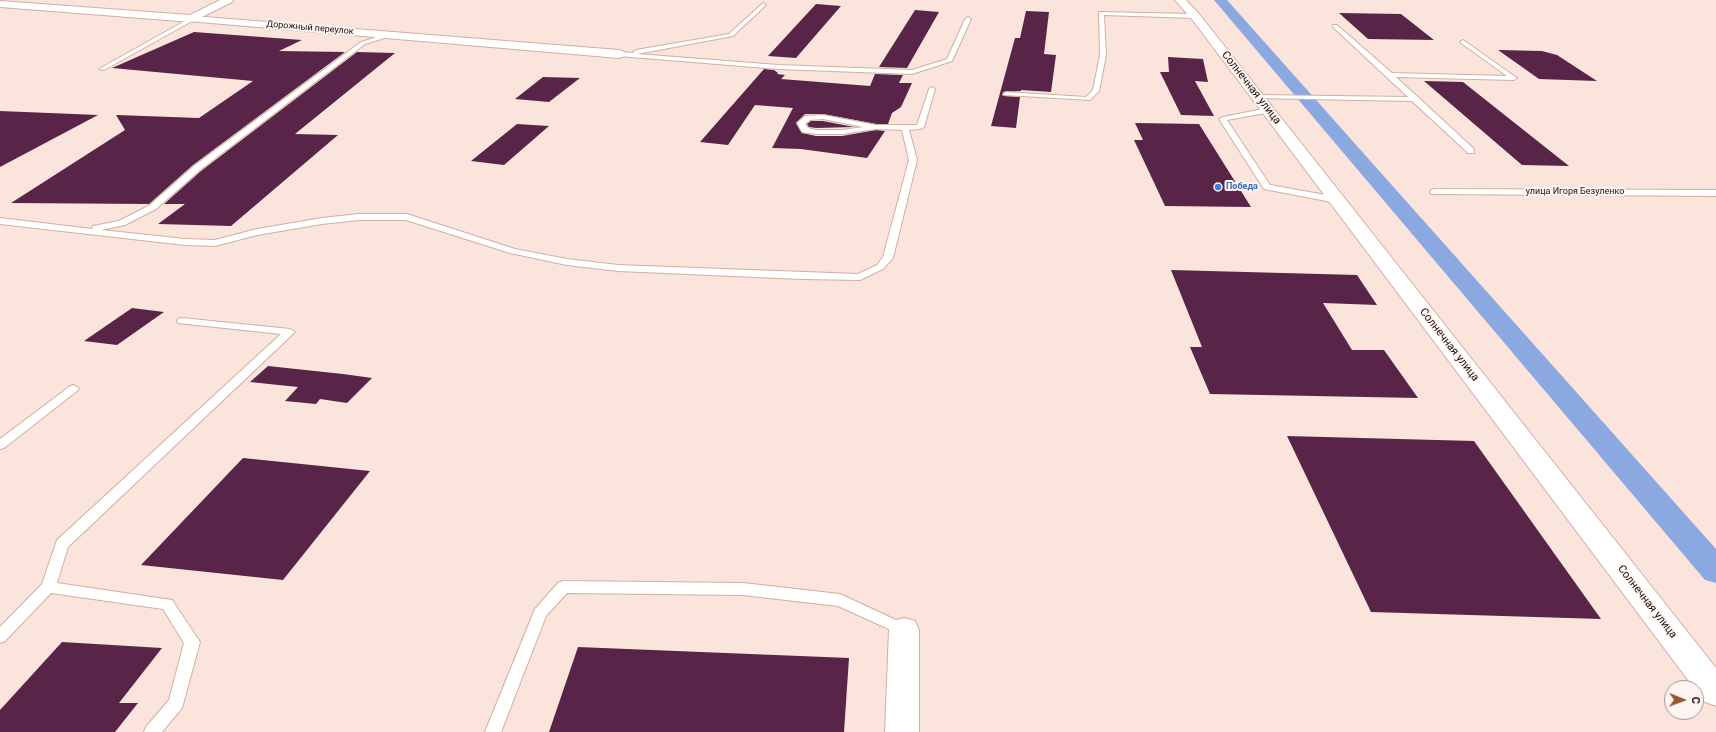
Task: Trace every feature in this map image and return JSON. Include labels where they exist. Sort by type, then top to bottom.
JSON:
[{"type":"main road","points":[[192,19],[228,0]]},
{"type":"main road","name":"Солнечная улица","points":[[1180,0],[1266,102],[1337,200],[1716,692]]},
{"type":"main road","name":"Дорожный переулок","points":[[0,4],[619,54]]},
{"type":"main road","points":[[902,732],[904,630]]},
{"type":"lane","points":[[619,54],[731,35],[763,5]]},
{"type":"lane","points":[[1006,94],[1088,99],[1096,91],[1103,55],[1101,13],[1195,16]]},
{"type":"lane","points":[[102,69],[192,19]]},
{"type":"lane","points":[[619,54],[778,67],[912,72],[950,60],[968,19]]},
{"type":"lane","points":[[1335,26],[1471,151]]},
{"type":"lane","points":[[86,230],[122,223],[153,207],[196,168],[363,43],[389,35]]},
{"type":"lane","points":[[1390,75],[1514,78],[1463,42]]},
{"type":"lane","points":[[876,127],[823,117],[808,118],[801,123],[804,130],[816,132],[842,132],[876,127],[920,127],[932,89]]},
{"type":"lane","points":[[1337,200],[1268,188],[1223,119],[1266,102],[1338,99],[1414,100]]},
{"type":"lane","points":[[0,221],[185,242],[214,243],[257,232],[322,221],[360,217],[407,217],[514,251],[567,262],[618,268],[860,277],[880,266],[888,258],[913,160],[905,127]]},
{"type":"lane","name":"улица Игоря Безуленко","points":[[1434,192],[1716,193]]},
{"type":"lane","points":[[0,637],[48,587],[62,544],[290,332],[182,321]]},
{"type":"lane","points":[[0,445],[73,389]]},
{"type":"lane","points":[[48,587],[167,604],[192,642],[176,703],[152,732]]},
{"type":"lane","points":[[493,732],[540,613],[563,587],[743,589],[840,600],[904,630]]},
{"type":"building","points":[[816,4],[841,6],[796,58],[768,56]]},
{"type":"building","points":[[915,10],[939,12],[907,68],[879,67]]},
{"type":"building","points":[[1026,11],[1049,12],[1044,54],[1056,55],[1051,92],[1021,90],[1003,92],[1002,95],[1004,96],[1020,97],[1016,128],[991,126],[1015,38],[1020,38]]},
{"type":"building","points":[[1339,13],[1401,14],[1434,40],[1368,39]]},
{"type":"building","points":[[194,32],[302,40],[279,51],[345,52],[193,165],[149,204],[11,203],[125,130],[116,115],[199,118],[253,81],[112,68]]},
{"type":"building","points":[[1498,50],[1542,51],[1557,55],[1597,81],[1539,79]]},
{"type":"building","points":[[357,52],[395,53],[295,134],[338,135],[231,226],[158,224],[185,204],[164,204],[201,171]]},
{"type":"building","points":[[1168,57],[1203,59],[1208,82],[1195,81],[1214,116],[1181,115],[1160,72],[1169,72]]},
{"type":"building","points":[[764,69],[774,70],[778,73],[777,74],[785,75],[781,79],[870,86],[875,74],[903,75],[899,83],[912,83],[901,107],[892,113],[888,124],[876,124],[823,114],[805,114],[796,123],[802,133],[816,136],[842,136],[876,130],[885,131],[867,158],[801,149],[772,148],[793,108],[755,105],[728,145],[700,142]]},
{"type":"building","points":[[543,77],[580,78],[549,102],[515,99]]},
{"type":"building","points":[[1424,81],[1463,82],[1569,166],[1522,165]]},
{"type":"building","points":[[0,111],[98,115],[0,167]]},
{"type":"building","points":[[811,121],[823,121],[854,127],[809,127],[807,124]]},
{"type":"building","points":[[1135,123],[1199,124],[1251,207],[1165,206],[1134,140],[1143,140]]},
{"type":"building","points":[[517,124],[549,126],[504,165],[471,161]]},
{"type":"building","points":[[1171,270],[1357,275],[1377,305],[1323,303],[1352,350],[1384,350],[1418,398],[1210,394],[1190,347],[1202,347]]},
{"type":"building","points":[[132,308],[164,312],[117,345],[84,341]]},
{"type":"building","points":[[268,366],[372,378],[347,403],[320,399],[316,404],[285,401],[298,387],[250,382]]},
{"type":"building","points":[[1287,436],[1474,441],[1601,619],[1371,612]]},
{"type":"building","points":[[243,458],[370,471],[283,580],[141,565]]},
{"type":"building","points":[[62,642],[162,648],[119,703],[138,703],[115,732],[0,732],[0,710]]},
{"type":"building","points":[[578,647],[849,658],[844,732],[549,732]]},
{"type":"waterway","points":[[1220,0],[1716,571]]},
{"type":"place","name":"Победа","points":[[1218,187]]}]
